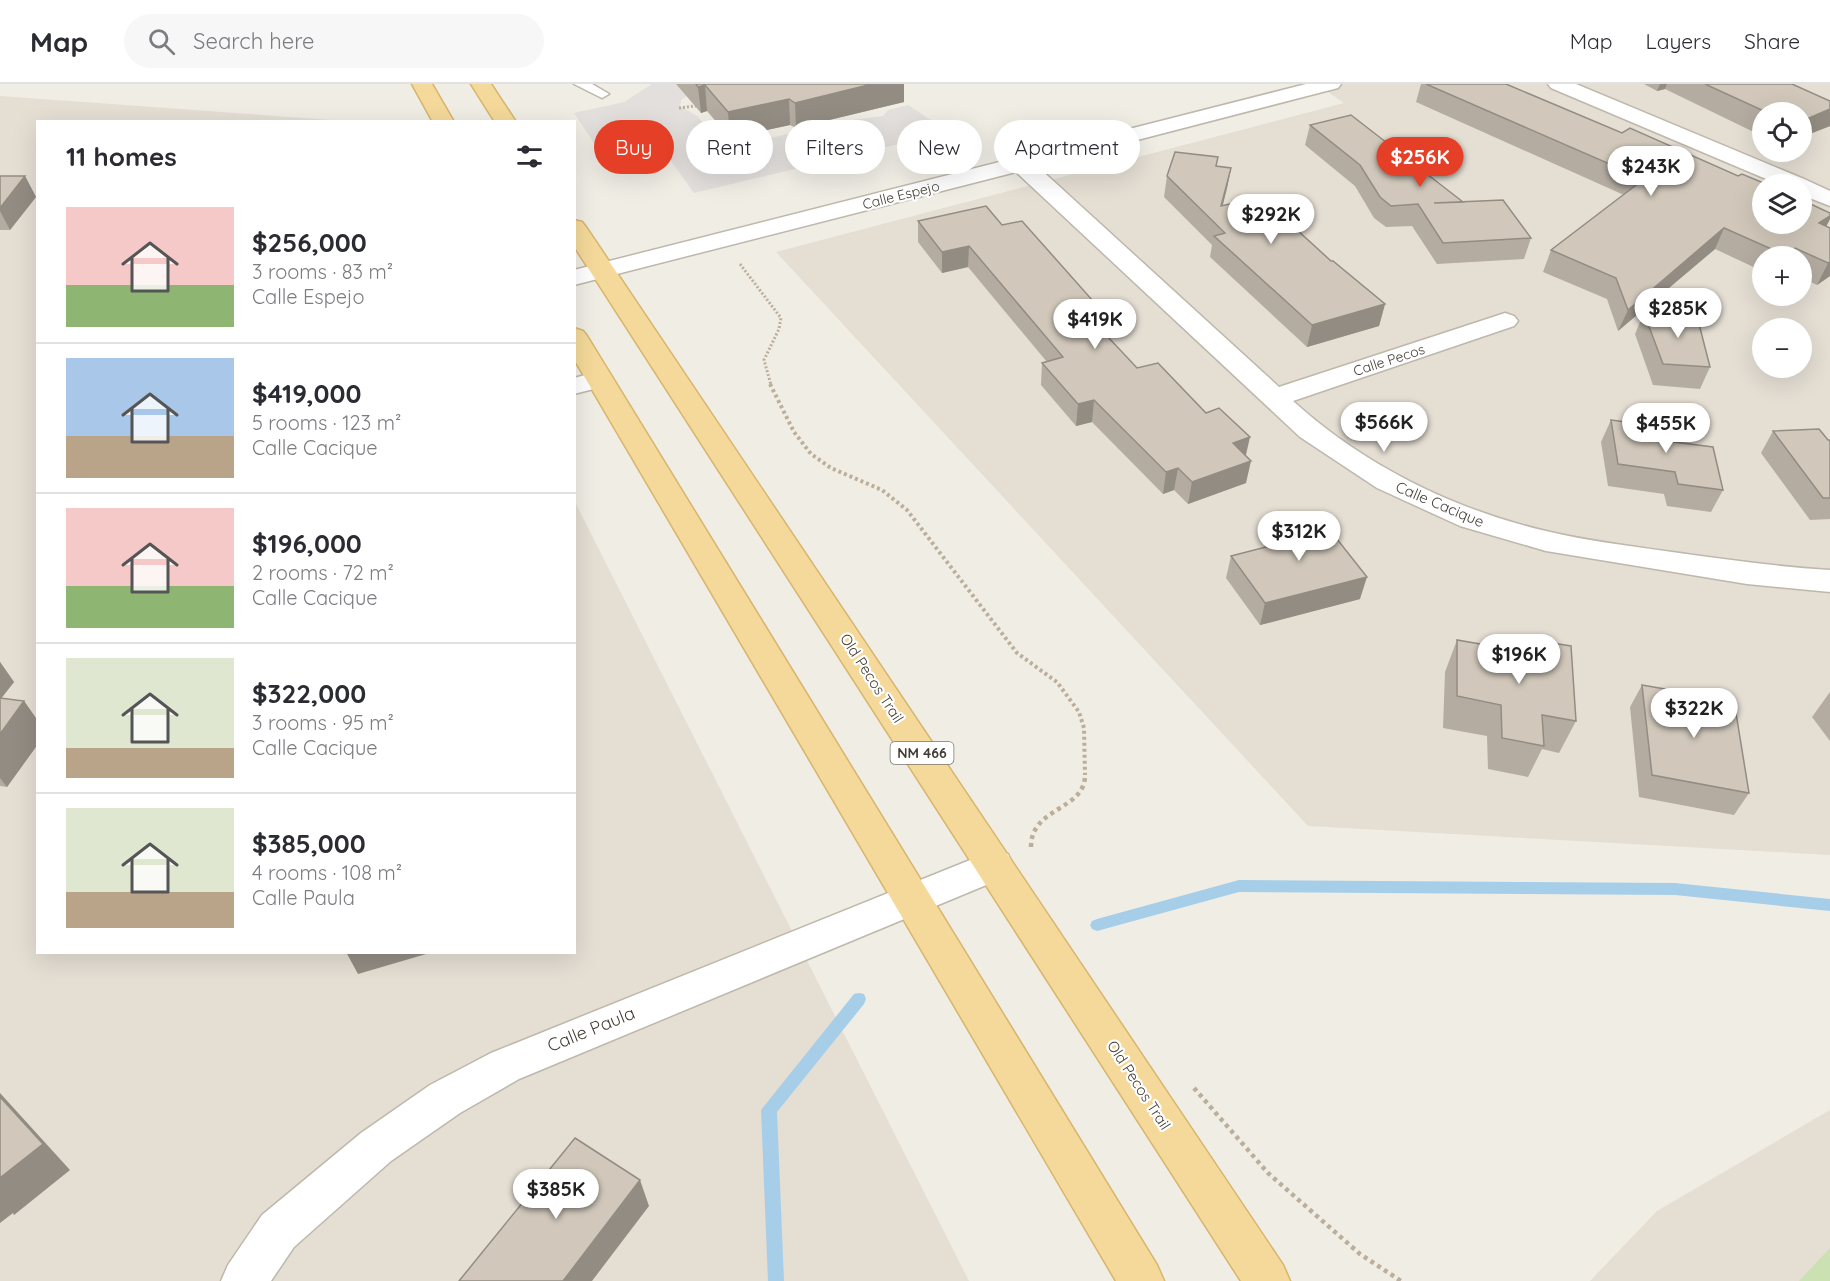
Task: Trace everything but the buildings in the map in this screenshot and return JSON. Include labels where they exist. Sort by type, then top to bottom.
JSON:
[{"type":"main road","points":[[422,84],[443,120]]},
{"type":"main road","points":[[481,84],[505,120]]},
{"type":"main road","name":"Old Pecos Trail","points":[[576,233],[589,275],[995,865],[1267,1281]]},
{"type":"main road","points":[[576,343],[587,382],[913,900],[1141,1281]]},
{"type":"street","name":"Calle Espejo","points":[[1140,133],[1331,84]]},
{"type":"street","points":[[1558,84],[1772,174]]},
{"type":"street","name":"Calle Espejo","points":[[589,275],[994,171]]},
{"type":"street","name":"Calle Cacique","points":[[1032,174],[1310,431],[1357,465],[1414,496],[1530,538],[1737,572],[1830,581]]},
{"type":"street","points":[[1812,191],[1830,199]]},
{"type":"street","name":"Calle Pecos","points":[[1274,398],[1505,321]]},
{"type":"street","name":"Calle Paula","points":[[244,1281],[278,1231],[376,1147],[445,1099],[553,1044],[995,865]]},
{"type":"lane","points":[[580,84],[602,94]]},
{"type":"path","points":[[679,108],[696,106]]},
{"type":"path","points":[[721,241],[781,318],[779,332],[766,351],[764,367],[785,416],[802,442],[817,459],[835,470],[875,485],[907,510],[1017,653],[1057,682],[1079,712],[1084,728],[1085,780],[1080,793],[1035,826],[1031,837],[1031,849]]},
{"type":"path","points":[[1187,1080],[1268,1173],[1360,1254],[1401,1281]]},
{"type":"shaded area","points":[[652,84],[692,84],[688,95],[681,100],[680,106],[701,120],[686,120],[686,174],[773,174],[773,138],[785,135],[785,171],[694,193],[674,165],[674,120],[594,120],[594,143],[574,113],[624,102]]},
{"type":"shaded area","points":[[1316,84],[1830,84],[1830,855],[1308,826],[776,252],[1073,174],[1140,174],[1140,157],[1344,103]]},
{"type":"shaded area","points":[[0,96],[331,120],[36,120],[36,954],[576,954],[576,504],[969,1281],[0,1281]]},
{"type":"shaded area","points":[[908,105],[931,120],[897,120],[897,144],[885,147],[885,120],[852,120],[883,116],[888,110]]},
{"type":"shaded area","points":[[1830,1110],[1830,1281],[1590,1281],[1657,1211]]},
{"type":"green space","points":[[1830,1248],[1830,1281],[1799,1281]]},
{"type":"waterway","points":[[1097,925],[1239,886],[1675,889],[1830,905]]},
{"type":"waterway","points":[[776,1281],[769,1110],[859,999]]}]
